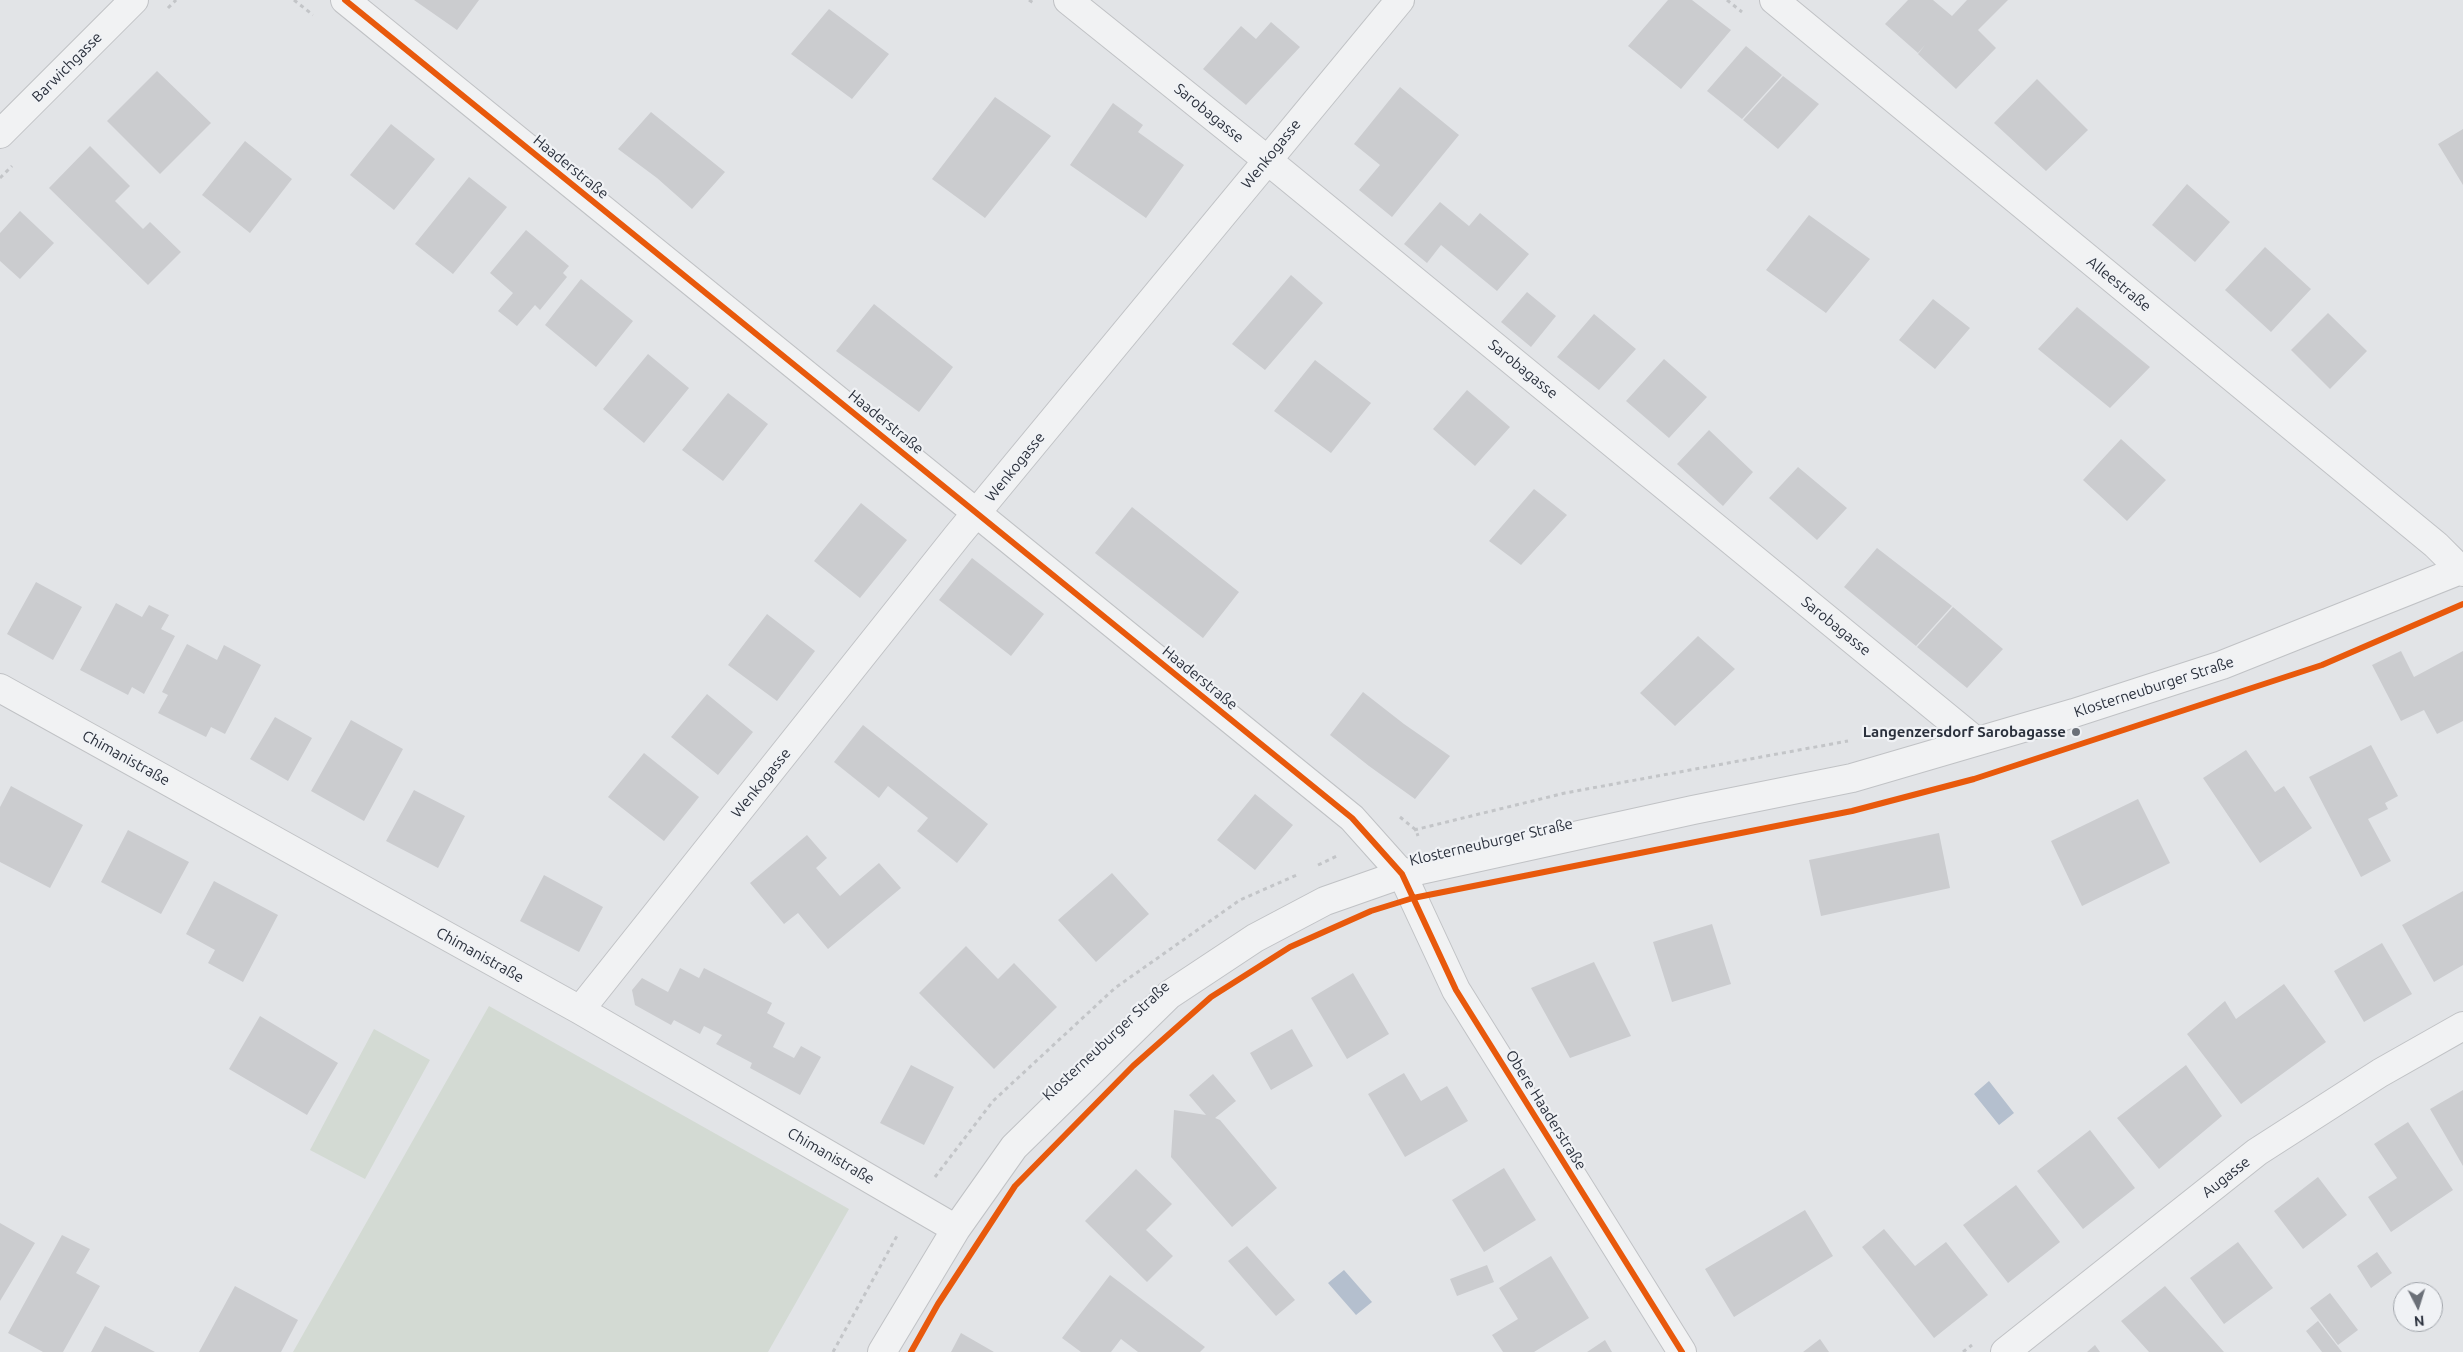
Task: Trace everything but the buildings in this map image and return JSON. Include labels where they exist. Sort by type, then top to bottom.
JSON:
[{"type":"street","name":"Barwichgasse","points":[[0,134],[134,0]]},
{"type":"street","name":"Haaderstraße","points":[[345,0],[978,512],[1352,818],[1402,874]]},
{"type":"street","name":"Sarobagasse","points":[[1068,0],[1266,159],[1976,741]]},
{"type":"street","name":"Wenkogasse","points":[[580,1010],[978,512],[1266,159],[1400,0]]},
{"type":"street","name":"Alleestraße","points":[[1774,0],[2429,538],[2463,570]]},
{"type":"street","name":"Klosterneuburger Straße","points":[[882,1352],[956,1229],[1014,1148],[1170,995],[1255,938],[1325,901],[1402,874],[1693,810],[1852,778],[2074,713],[2222,665],[2463,570]]},
{"type":"street","name":"Chimanistraße","points":[[0,688],[580,1010],[956,1229]]},
{"type":"street","name":"Obere Haaderstraße","points":[[1402,874],[1456,990],[1682,1352]]},
{"type":"street","name":"Augasse","points":[[2004,1352],[2258,1152],[2380,1073],[2463,1026]]},
{"type":"shaded area","points":[[489,1006],[849,1209],[768,1352],[293,1352]]},
{"type":"shaded area","points":[[374,1029],[430,1060],[365,1179],[310,1150]]},
{"type":"water","points":[[1989,1081],[2014,1113],[1999,1125],[1974,1094]]},
{"type":"water","points":[[1344,1270],[1372,1302],[1356,1315],[1328,1283]]},
{"type":"cycle path","points":[[345,0],[1352,818],[1402,874],[1456,990],[1682,1352]]},
{"type":"cycle path","points":[[911,1352],[938,1304],[1015,1186],[1133,1066],[1211,997],[1290,947],[1371,911],[1413,898],[1852,811],[1974,779],[2322,665],[2463,604]]},
{"type":"place","name":"Langenzersdorf Sarobagasse","points":[[2076,732]]}]
